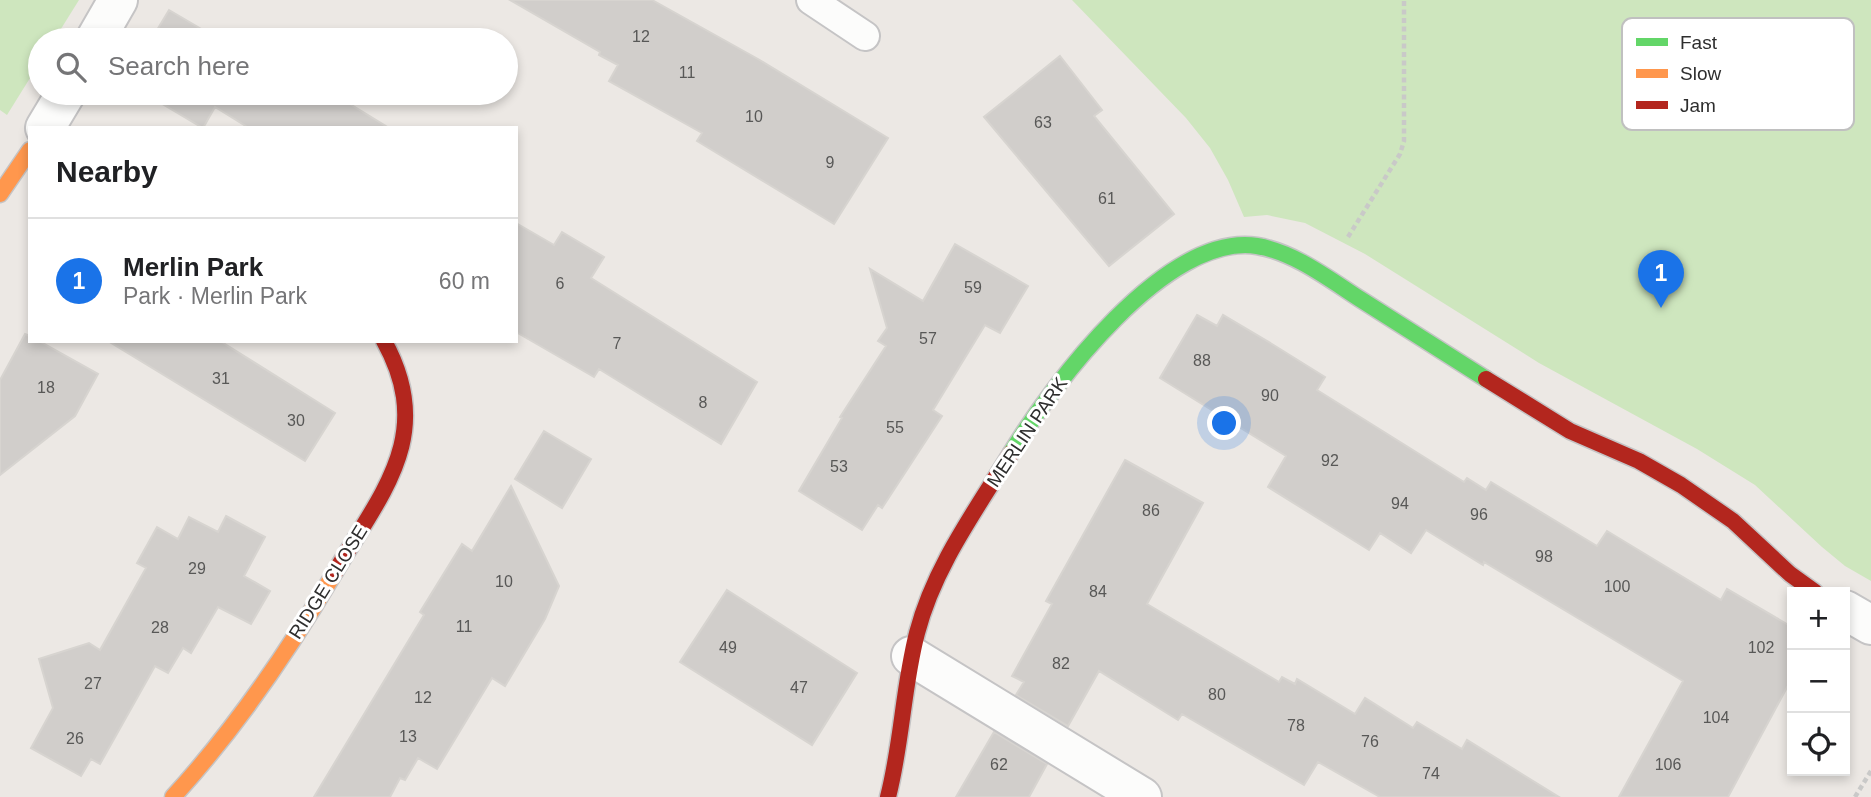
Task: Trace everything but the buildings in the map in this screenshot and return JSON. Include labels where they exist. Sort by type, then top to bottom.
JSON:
[{"type":"street","points":[[102,28],[118,0]]},
{"type":"street","points":[[0,194],[28,154]]},
{"type":"street","name":"MERLIN PARK","points":[[888,797],[911,656],[924,612],[961,532],[1041,405],[1086,349],[1132,303],[1189,263],[1215,251],[1237,246],[1273,250],[1324,276],[1584,440],[1639,461],[1671,479],[1724,514],[1781,567],[1808,587]]},
{"type":"street","name":"RIDGE CLOSE","points":[[173,797],[230,730],[268,678],[342,562],[392,474],[403,441],[407,398],[400,372],[385,343]]},
{"type":"street","points":[[1850,613],[1871,625]]},
{"type":"street","points":[[911,656],[1142,797]]},
{"type":"lane","points":[[811,0],[865,36]]},
{"type":"path","points":[[1324,276],[1400,153],[1404,141],[1404,0]]},
{"type":"path","points":[[1854,797],[1871,771]]},
{"type":"green space","points":[[0,0],[79,0],[62,28],[28,28],[28,81],[7,115],[0,110]]},
{"type":"green space","points":[[1072,0],[1871,0],[1871,581],[1845,566],[1822,547],[1755,485],[1697,449],[1539,363],[1365,254],[1305,223],[1267,215],[1244,217],[1210,148],[1186,118]]},
{"type":"traffic: fast","points":[[1011,453],[1054,390],[1115,319],[1150,287],[1186,263],[1222,248],[1257,246],[1298,260],[1486,379]]},
{"type":"traffic: slow","points":[[0,194],[28,153]]},
{"type":"traffic: slow","points":[[173,797],[260,689],[335,572]]},
{"type":"traffic: jam","points":[[335,572],[385,489],[397,462],[404,434],[405,406],[399,375],[385,343]]},
{"type":"traffic: jam","points":[[1486,379],[1570,431],[1639,461],[1681,485],[1733,521],[1790,574],[1808,587]]},
{"type":"traffic: jam","points":[[888,797],[912,653],[924,609],[957,540],[1011,453]]},
{"type":"place","name":"Merlin Park","points":[[1661,308]]}]
